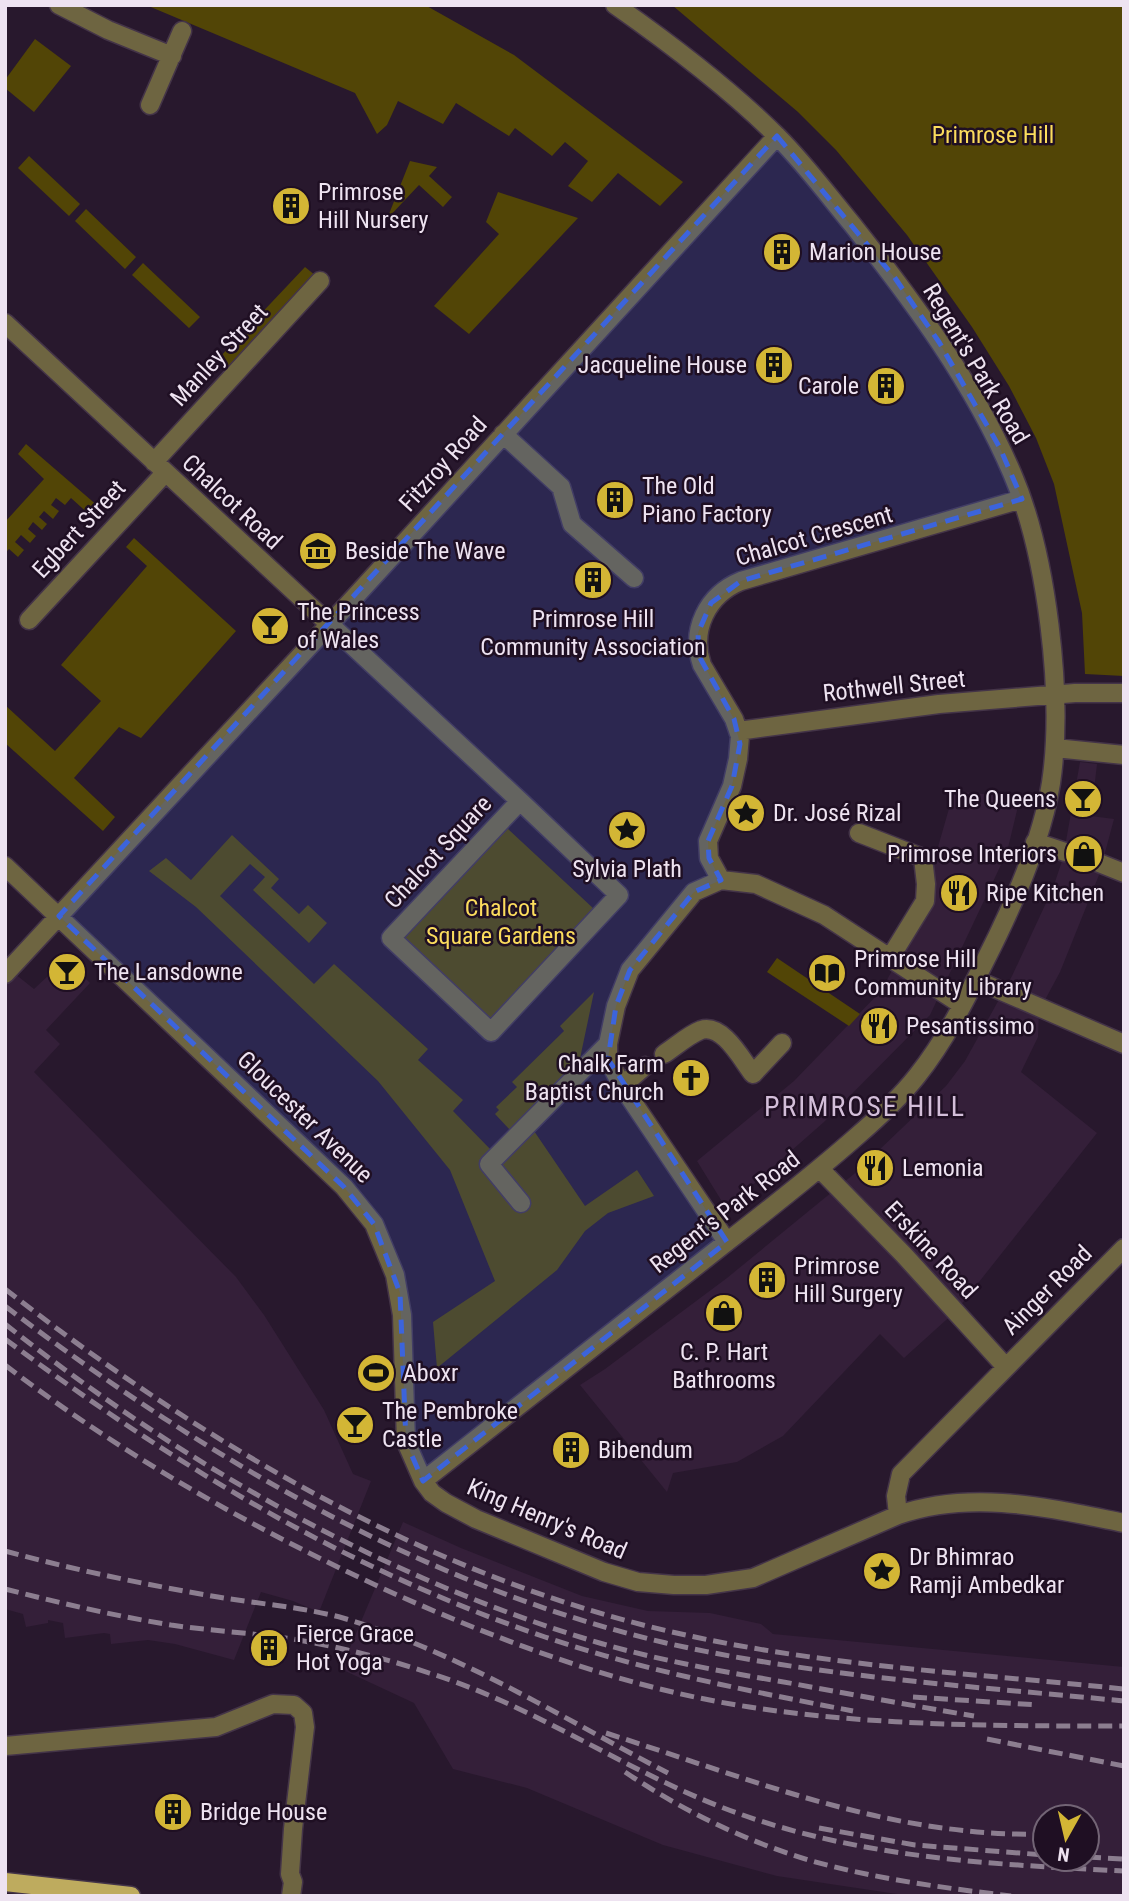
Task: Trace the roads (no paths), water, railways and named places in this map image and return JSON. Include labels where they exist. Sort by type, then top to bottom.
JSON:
[{"type":"main road","points":[[5,1882],[131,1896]]},
{"type":"street","points":[[59,5],[108,30],[172,56]]},
{"type":"street","name":"Regent's Park Road","points":[[423,1481],[820,1169],[907,1089],[932,1055],[962,1005],[1006,918],[1035,842],[1049,793],[1055,748],[1055,695],[1044,594],[1035,545],[1022,499],[1000,448],[939,342],[895,278],[813,175],[778,136],[690,61],[615,5]]},
{"type":"street","points":[[150,105],[182,31]]},
{"type":"street","name":"Fitzroy Road","points":[[5,974],[778,136]]},
{"type":"street","name":"Manley Street","points":[[159,467],[320,281]]},
{"type":"street","name":"Chalcot Road","points":[[5,323],[520,801]]},
{"type":"street","points":[[503,434],[561,486],[572,524],[634,578]]},
{"type":"street","name":"Egbert Street","points":[[29,620],[159,467]]},
{"type":"street","name":"Chalcot Crescent","points":[[721,880],[709,858],[708,841],[732,786],[739,752],[738,731],[728,707],[702,665],[697,640],[701,623],[711,604],[726,589],[741,581],[1022,499]]},
{"type":"street","name":"Rothwell Street","points":[[738,731],[939,704],[1124,693]]},
{"type":"street","points":[[1055,748],[1124,755]]},
{"type":"street","name":"Chalcot Square","points":[[520,801],[619,895],[491,1032],[391,938],[520,801]]},
{"type":"street","points":[[859,833],[923,858],[925,901],[890,958]]},
{"type":"street","points":[[1035,842],[1065,852]]},
{"type":"street","points":[[1099,863],[1124,873]]},
{"type":"street","name":"Gloucester Avenue","points":[[5,866],[344,1187],[374,1224],[386,1249],[400,1293],[406,1442],[423,1481]]},
{"type":"street","points":[[727,1242],[622,1086],[608,1059],[615,1006],[630,971],[694,892],[721,880],[757,884],[824,915],[962,1005]]},
{"type":"street","points":[[976,980],[1124,1044]]},
{"type":"street","points":[[664,1054],[700,1031],[713,1030],[724,1038],[753,1074],[782,1043]]},
{"type":"street","points":[[521,1203],[489,1164],[608,1044]]},
{"type":"street","points":[[622,1086],[645,1066]]},
{"type":"street","name":"Erskine Road","points":[[820,1169],[904,1255],[1005,1366]]},
{"type":"street","name":"Ainger Road","points":[[1005,1366],[1124,1248]]},
{"type":"street","points":[[898,1515],[896,1496],[901,1474],[1005,1366]]},
{"type":"street","name":"King Henry's Road","points":[[423,1481],[432,1493],[476,1519],[567,1558],[638,1582],[674,1585],[706,1585],[753,1578],[898,1515],[946,1502],[1036,1506],[1124,1523]]},
{"type":"street","points":[[5,1746],[216,1727],[273,1704],[294,1705],[303,1713],[305,1727],[293,1829],[291,1896]]},
{"type":"tunnel","points":[[1065,852],[1099,863]]},
{"type":"railway","points":[[5,1289],[82,1347],[245,1454],[331,1502],[419,1545],[509,1583],[601,1614],[748,1647],[855,1663],[1124,1689]]},
{"type":"railway","points":[[5,1306],[80,1361],[237,1464],[402,1551],[488,1587],[576,1618],[666,1643],[722,1655],[894,1679],[1124,1701]]},
{"type":"railway","points":[[5,1324],[143,1424],[215,1470],[365,1552],[443,1587],[522,1618],[651,1656],[974,1716]]},
{"type":"railway","points":[[5,1339],[132,1429],[197,1470],[331,1546],[400,1579],[471,1610],[583,1649],[698,1679],[853,1711]]},
{"type":"railway","points":[[5,1365],[97,1431],[193,1490],[293,1545],[438,1613],[572,1663],[663,1690],[802,1714],[940,1724],[1124,1726]]},
{"type":"railway","points":[[5,1551],[84,1571],[165,1587],[328,1614],[386,1632],[469,1667],[668,1773]]},
{"type":"railway","points":[[5,1589],[150,1621],[310,1642],[362,1653],[412,1668],[467,1686],[504,1702],[721,1807],[820,1838],[920,1856],[1124,1871]]},
{"type":"railway","points":[[913,1697],[1038,1705]]},
{"type":"railway","points":[[606,1733],[768,1786],[876,1816],[988,1833],[1031,1834]]},
{"type":"railway","points":[[987,1739],[1124,1766]]},
{"type":"railway","points":[[625,1772],[669,1800],[715,1824],[787,1853],[886,1878],[1011,1896]]},
{"type":"railway","points":[[819,1828],[915,1845],[1031,1854]]},
{"type":"railway","points":[[1101,1858],[1124,1859]]},
{"type":"place","name":"Primrose Hill Nursery","points":[[291,206]]},
{"type":"place","name":"Marion House","points":[[782,252]]},
{"type":"place","name":"Jacqueline House","points":[[774,365]]},
{"type":"place","name":"Carole","points":[[886,386]]},
{"type":"place","name":"The Old Piano Factory","points":[[615,500]]},
{"type":"place","name":"Beside The Wave","points":[[318,551]]},
{"type":"place","name":"Primrose Hill Community Association","points":[[593,580]]},
{"type":"place","name":"The Princess of Wales","points":[[270,626]]},
{"type":"place","name":"The Queens","points":[[1083,799]]},
{"type":"place","name":"Dr. José Rizal","points":[[746,813]]},
{"type":"place","name":"Sylvia Plath","points":[[627,830]]},
{"type":"place","name":"Primrose Interiors","points":[[1084,854]]},
{"type":"place","name":"Ripe Kitchen","points":[[959,893]]},
{"type":"place","name":"The Lansdowne","points":[[67,972]]},
{"type":"place","name":"Primrose Hill Community Library","points":[[827,973]]},
{"type":"place","name":"Pesantissimo","points":[[879,1026]]},
{"type":"place","name":"Chalk Farm Baptist Church","points":[[691,1078]]},
{"type":"place","name":"Lemonia","points":[[875,1168]]},
{"type":"place","name":"Primrose Hill Surgery","points":[[767,1280]]},
{"type":"place","name":"C. P. Hart Bathrooms","points":[[724,1313]]},
{"type":"place","name":"Aboxr","points":[[376,1373]]},
{"type":"place","name":"The Pembroke Castle","points":[[355,1425]]},
{"type":"place","name":"Bibendum","points":[[571,1450]]},
{"type":"place","name":"Dr Bhimrao Ramji Ambedkar","points":[[882,1571]]},
{"type":"place","name":"Fierce Grace Hot Yoga","points":[[269,1648]]},
{"type":"place","name":"Bridge House","points":[[173,1812]]},
{"type":"district","name":"PRIMROSE HILL","points":[[865,1106]]},
{"type":"park label","name":"Primrose Hill","points":[[993,135]]},
{"type":"park label","name":"Chalcot Square Gardens","points":[[501,922]]}]
